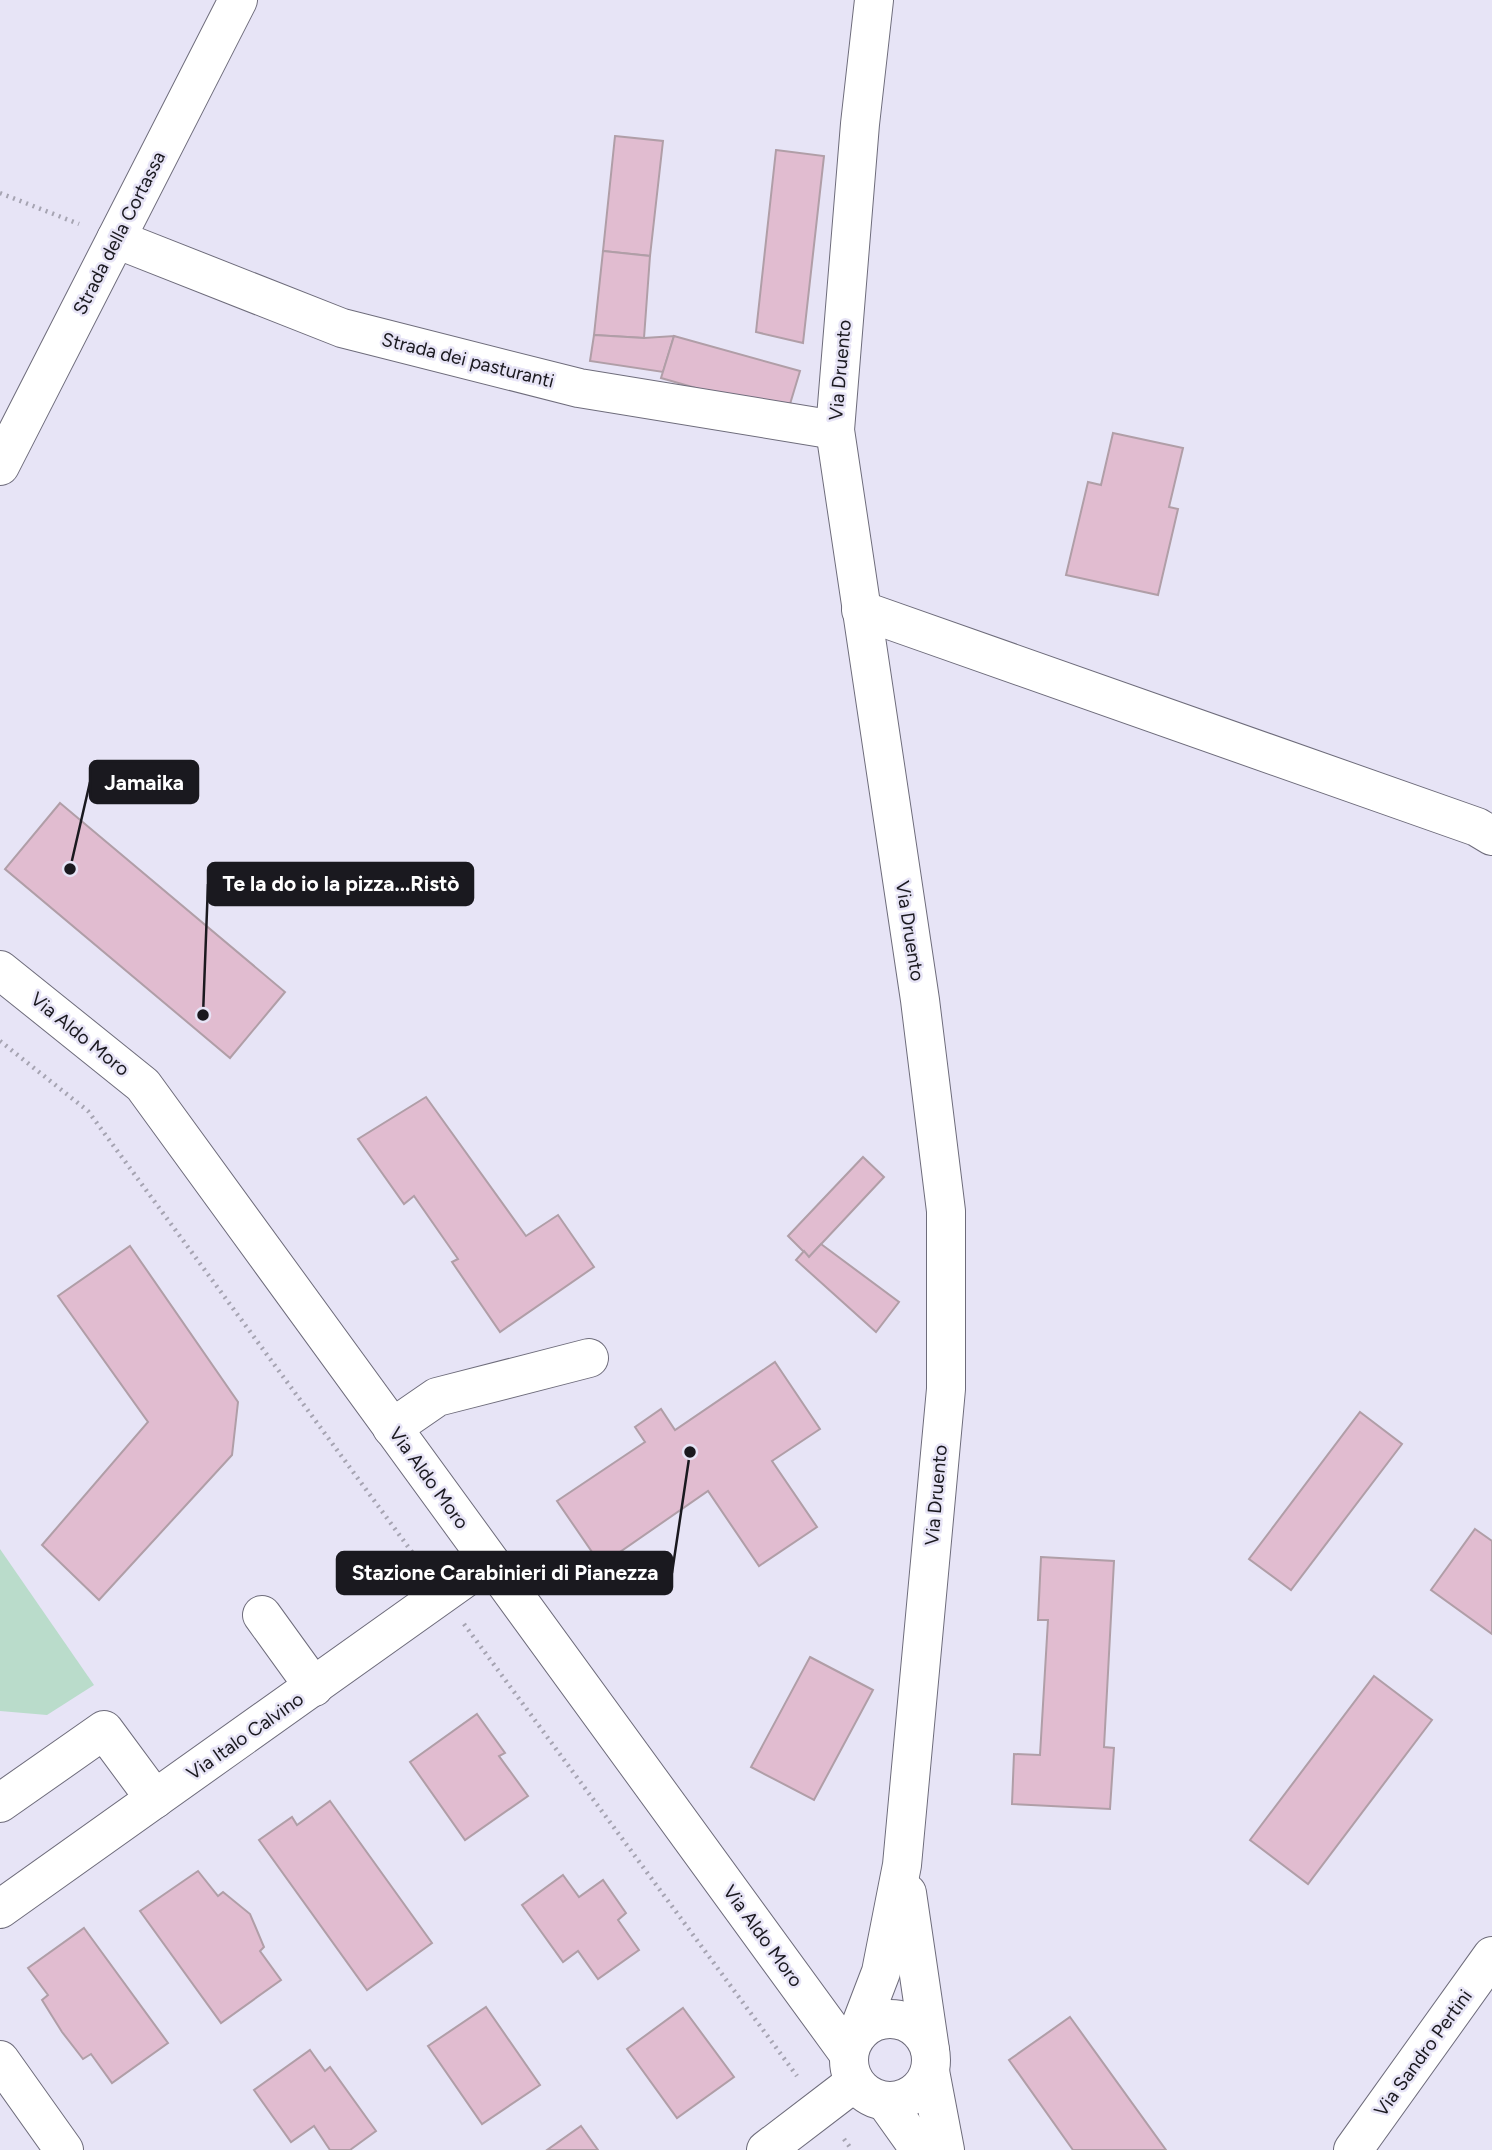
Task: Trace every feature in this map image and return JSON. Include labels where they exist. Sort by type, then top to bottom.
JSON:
[{"type":"street","name":"Strada della Cortassa","points":[[0,466],[238,0]]},
{"type":"street","name":"Via Druento","points":[[861,2067],[902,1864],[946,1389],[946,1212],[920,1000],[835,430],[860,124],[874,0]]},
{"type":"street","name":"Strada dei pasturanti","points":[[116,239],[342,328],[579,388],[835,430]]},
{"type":"street","points":[[861,610],[1477,827],[1492,836]]},
{"type":"street","name":"Via Aldo Moro","points":[[0,970],[143,1085],[920,2150]]},
{"type":"street","points":[[392,1428],[437,1396],[589,1357]]},
{"type":"street","name":"Via Italo Calvino","points":[[0,1909],[489,1561]]},
{"type":"street","points":[[262,1615],[314,1687]]},
{"type":"street","points":[[0,1803],[104,1730],[155,1799]]},
{"type":"street","name":"Via Druento","points":[[902,1864],[930,2061]]},
{"type":"street","name":"Via Sandro Pertini","points":[[1353,2150],[1492,1956]]},
{"type":"street","points":[[766,2150],[861,2067],[868,2024],[893,2018],[906,2021],[917,2028],[925,2038],[945,2150]]},
{"type":"street","points":[[0,2060],[64,2150]]},
{"type":"street","points":[[861,2067],[908,2097],[925,2082],[930,2061]]},
{"type":"path","points":[[0,193],[116,239]]},
{"type":"green space","points":[[0,1549],[94,1685],[47,1715],[0,1711]]},
{"type":"building","points":[[615,136],[663,141],[650,256],[603,251]]},
{"type":"building","points":[[776,150],[824,156],[803,343],[756,332]]},
{"type":"building","points":[[603,251],[650,256],[644,338],[594,335]]},
{"type":"building","points":[[594,335],[644,338],[674,336],[663,372],[590,361]]},
{"type":"building","points":[[674,336],[800,371],[787,414],[661,378]]},
{"type":"building","points":[[1113,433],[1183,448],[1169,507],[1178,509],[1158,595],[1066,575],[1088,482],[1101,485]]},
{"type":"building","points":[[60,803],[285,992],[230,1058],[5,869]]},
{"type":"building","points":[[426,1097],[526,1236],[558,1215],[594,1267],[500,1332],[452,1262],[458,1259],[414,1196],[404,1204],[358,1139]]},
{"type":"building","points":[[863,1157],[884,1177],[809,1257],[788,1236]]},
{"type":"building","points":[[821,1244],[899,1302],[876,1332],[796,1260],[804,1251],[809,1257]]},
{"type":"building","points":[[130,1246],[238,1402],[232,1455],[99,1600],[42,1545],[148,1422],[58,1296]]},
{"type":"building","points":[[775,1362],[820,1429],[772,1461],[817,1527],[759,1566],[708,1491],[601,1565],[557,1501],[645,1442],[635,1427],[661,1409],[675,1430]]},
{"type":"building","points":[[1360,1412],[1402,1444],[1291,1590],[1249,1559]]},
{"type":"building","points":[[1475,1529],[1492,1541],[1492,1634],[1431,1590]]},
{"type":"building","points":[[1041,1557],[1114,1561],[1104,1747],[1114,1748],[1110,1809],[1012,1804],[1014,1754],[1040,1755],[1048,1620],[1038,1620]]},
{"type":"building","points":[[810,1657],[873,1690],[814,1800],[751,1767]]},
{"type":"building","points":[[1374,1676],[1432,1720],[1308,1884],[1250,1840]]},
{"type":"building","points":[[477,1714],[505,1753],[499,1756],[528,1796],[465,1840],[410,1762]]},
{"type":"building","points":[[330,1801],[432,1943],[367,1990],[259,1840],[292,1817],[297,1825]]},
{"type":"building","points":[[198,1871],[218,1896],[223,1892],[250,1914],[264,1947],[260,1951],[281,1980],[221,2023],[140,1911]]},
{"type":"building","points":[[563,1875],[579,1897],[603,1880],[626,1913],[618,1920],[639,1950],[598,1979],[578,1951],[563,1962],[522,1905]]},
{"type":"building","points":[[84,1928],[168,2043],[112,2083],[91,2054],[83,2059],[62,2032],[42,2000],[48,1995],[28,1968]]},
{"type":"building","points":[[486,2007],[540,2085],[482,2124],[428,2046]]},
{"type":"building","points":[[683,2008],[734,2077],[677,2118],[627,2049]]},
{"type":"building","points":[[1070,2017],[1166,2150],[1073,2150],[1009,2060]]},
{"type":"building","points":[[310,2050],[325,2071],[330,2067],[376,2131],[350,2150],[330,2150],[314,2126],[291,2142],[254,2090]]},
{"type":"building","points":[[581,2126],[598,2150],[547,2150]]},
{"type":"place","name":"Jamaika","points":[[70,869]]},
{"type":"place","name":"Te la do io la pizza...Ristò","points":[[203,1015]]},
{"type":"place","name":"Stazione Carabinieri di Pianezza","points":[[690,1452]]}]
